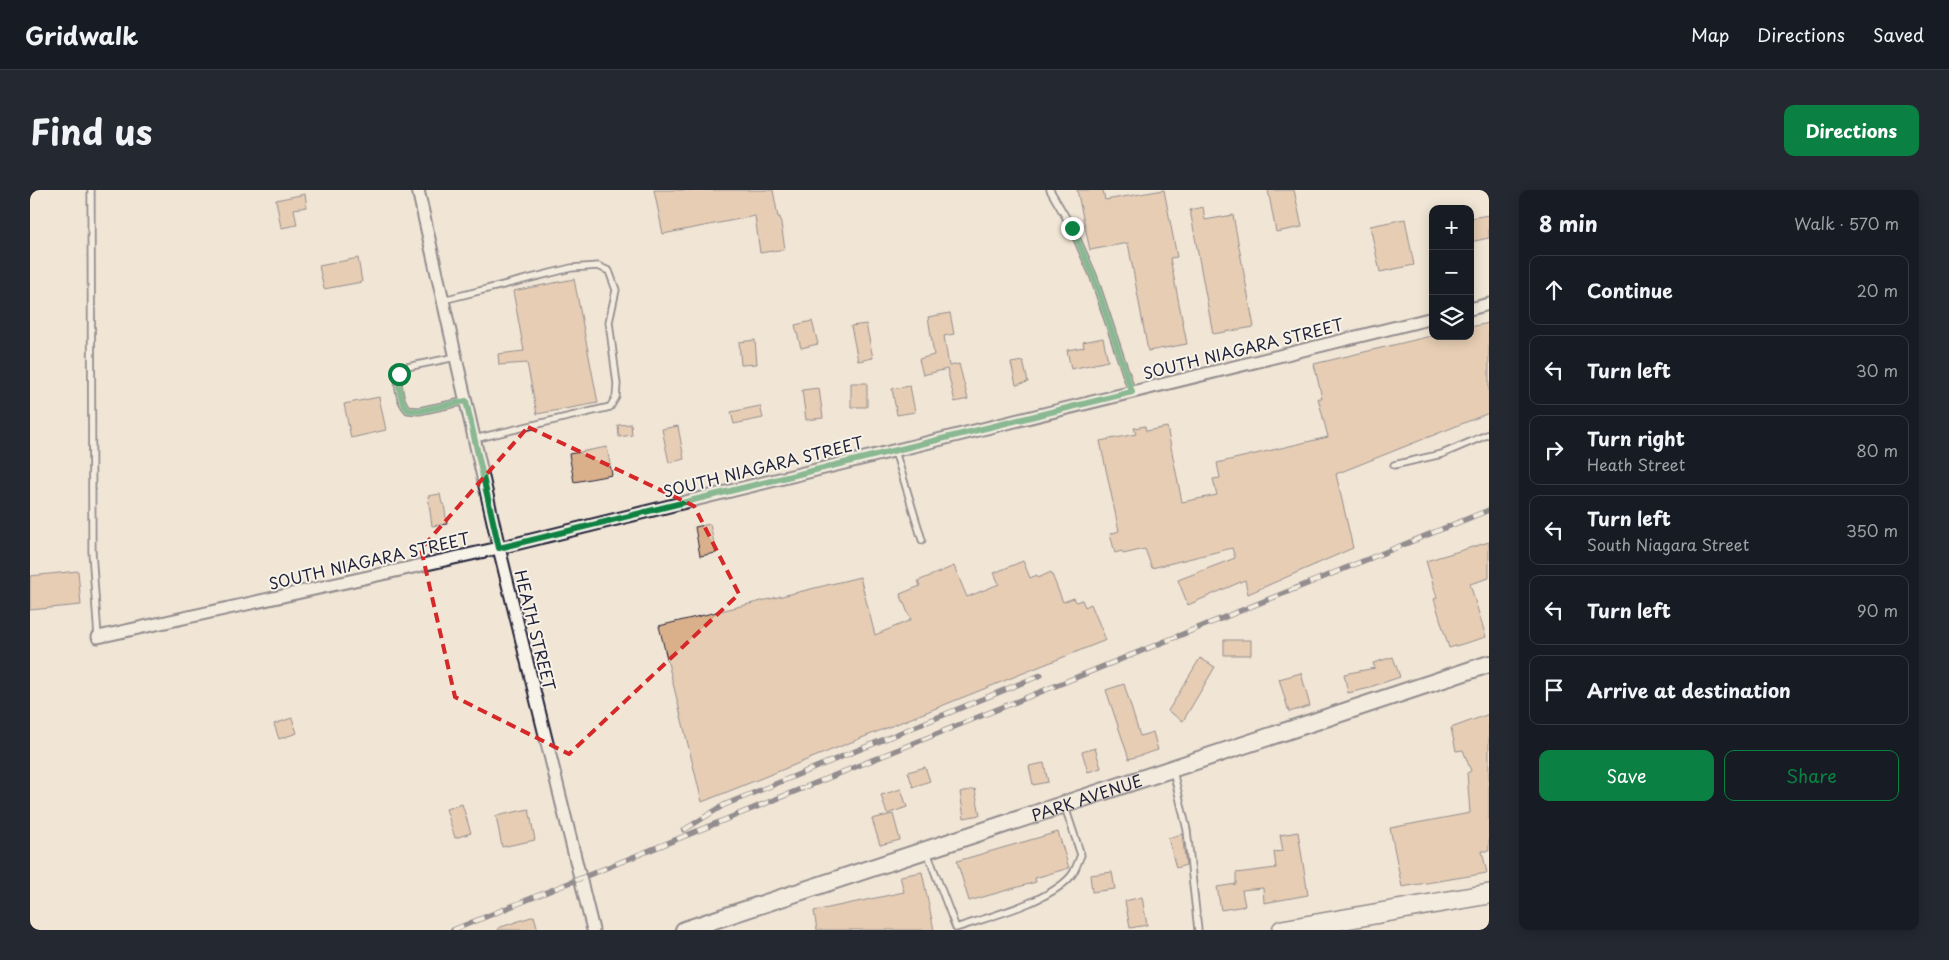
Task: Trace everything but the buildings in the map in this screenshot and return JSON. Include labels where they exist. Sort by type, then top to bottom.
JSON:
[{"type":"highway","points":[[1282,930],[1489,894]]},
{"type":"main road","name":"PARK AVENUE","points":[[684,930],[1489,664]]},
{"type":"street","name":"HEATH STREET","points":[[418,190],[499,548],[593,930]]},
{"type":"street","points":[[1474,308],[1489,304]]},
{"type":"street","name":"SOUTH NIAGARA STREET","points":[[98,637],[499,548],[1429,319]]},
{"type":"lane","points":[[91,190],[92,552],[98,637]]},
{"type":"lane","points":[[1050,190],[1072,228],[1093,275],[1132,392]]},
{"type":"lane","points":[[443,300],[571,268],[598,266],[609,271],[616,290],[609,322],[617,384],[616,397],[610,407],[474,439]]},
{"type":"lane","points":[[456,357],[402,368],[399,374],[400,390],[404,406],[408,410],[419,411],[466,401]]},
{"type":"lane","points":[[1394,465],[1442,454],[1489,434]]},
{"type":"lane","points":[[895,450],[922,540]]},
{"type":"lane","points":[[1172,768],[1187,830],[1198,930]]},
{"type":"lane","points":[[926,850],[956,928],[1012,910],[1053,891],[1072,875],[1081,855],[1064,804]]},
{"type":"highlighted area","points":[[528,427],[694,506],[739,594],[569,754],[455,697],[421,549]]},
{"type":"railway","points":[[453,930],[1489,510]]},
{"type":"railway","points":[[684,830],[724,805],[1041,675]]},
{"type":"route","points":[[399,374],[398,382],[404,406],[408,410],[419,411],[466,401],[499,548],[1132,392],[1093,275],[1072,228]]}]
